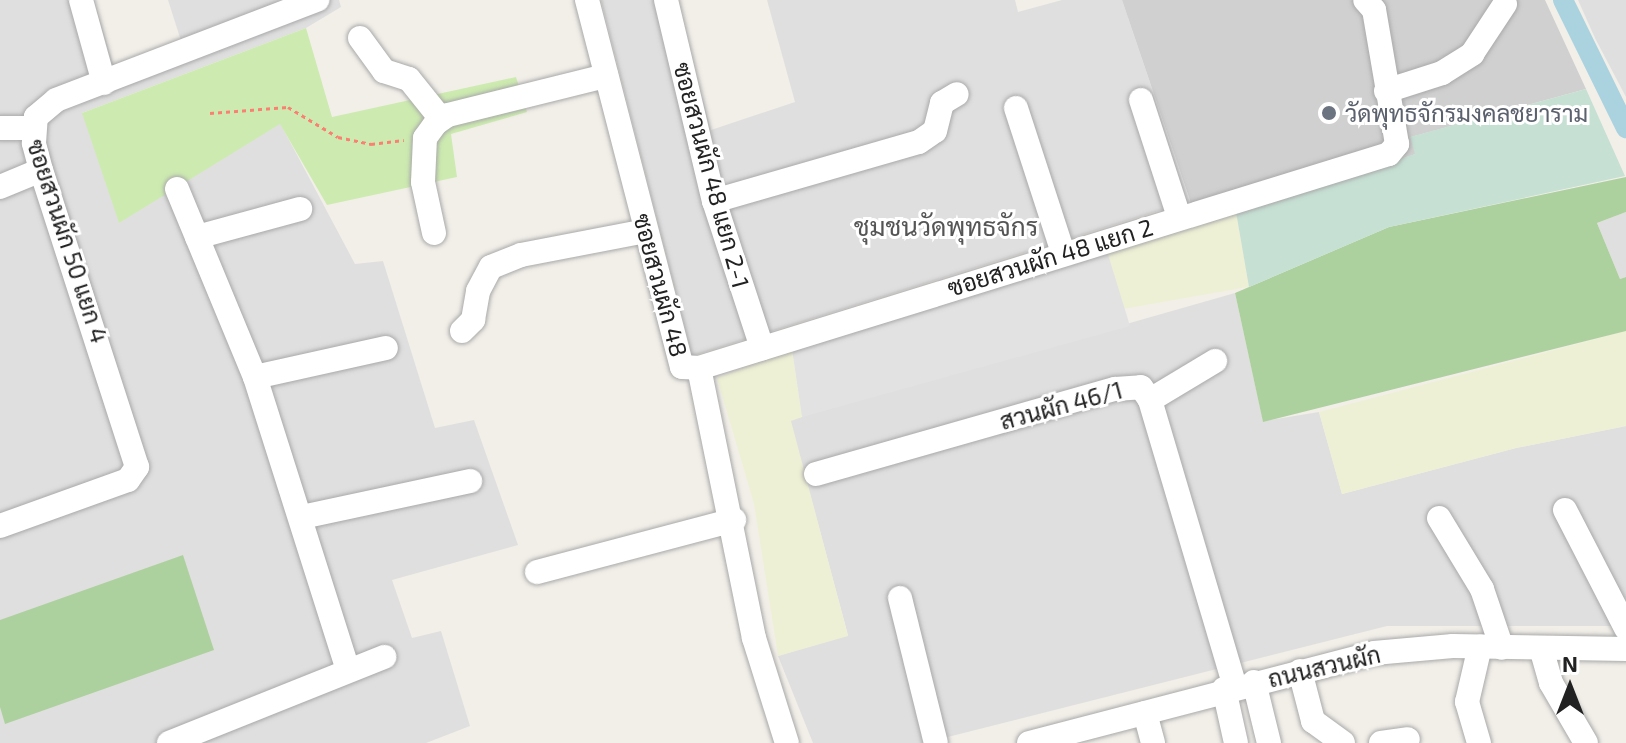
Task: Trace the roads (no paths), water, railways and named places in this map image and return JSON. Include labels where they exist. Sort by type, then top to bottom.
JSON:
[{"type":"street","points":[[81,0],[104,83]]},
{"type":"street","name":"ซอยสวนผัก 50 แยก 4","points":[[0,526],[128,480],[137,467],[134,443],[41,170],[32,128],[44,107],[317,0]]},
{"type":"street","name":"ซอยสวนผัก 48","points":[[587,0],[682,367],[699,368],[734,520],[754,638],[787,743]]},
{"type":"street","name":"ซอยสวนผัก 48 แยก 2-1","points":[[666,0],[714,201],[762,348]]},
{"type":"street","points":[[1365,0],[1374,10],[1386,91],[1442,73],[1465,59],[1485,39],[1505,4]]},
{"type":"street","points":[[360,38],[384,71],[409,79],[433,128],[423,182],[434,233]]},
{"type":"street","points":[[433,128],[606,76]]},
{"type":"street","name":"ซอยสวนผัก 48 แยก 2","points":[[699,368],[1179,217],[1382,157],[1397,144],[1386,91]]},
{"type":"street","points":[[714,201],[919,142],[935,131],[942,103],[957,94]]},
{"type":"street","points":[[1141,100],[1179,217]]},
{"type":"street","points":[[1016,108],[1063,253]]},
{"type":"street","points":[[0,128],[32,128]]},
{"type":"street","points":[[0,187],[41,170]]},
{"type":"street","points":[[177,189],[255,377],[302,517],[348,670]]},
{"type":"street","points":[[197,237],[300,209]]},
{"type":"street","points":[[462,331],[473,320],[478,291],[491,267],[521,255],[646,231]]},
{"type":"street","points":[[255,377],[386,348]]},
{"type":"street","points":[[1150,400],[1215,361]]},
{"type":"street","name":"สวนผัก 46/1","points":[[816,474],[1124,387],[1141,387],[1150,400],[1238,686]]},
{"type":"street","points":[[302,517],[470,481]]},
{"type":"street","points":[[1565,510],[1626,628]]},
{"type":"street","points":[[1439,518],[1482,589],[1491,647],[1467,702],[1479,743]]},
{"type":"street","points":[[537,572],[734,520]]},
{"type":"street","points":[[900,598],[936,743]]},
{"type":"street","name":"ถนนสวนผัก","points":[[1029,743],[1374,653],[1491,647],[1626,649]]},
{"type":"street","points":[[1541,648],[1551,683],[1586,743]]},
{"type":"street","points":[[169,743],[384,657]]},
{"type":"street","points":[[1300,671],[1313,721],[1343,743]]},
{"type":"street","points":[[1236,743],[1238,686]]},
{"type":"street","points":[[1238,686],[1269,743]]},
{"type":"street","points":[[1145,713],[1153,743]]},
{"type":"street","points":[[1381,743],[1408,739]]},
{"type":"waterway","points":[[1563,0],[1626,128]]},
{"type":"place","name":"วัดพุทธจักรมงคลชยาราม","points":[[1329,113]]},
{"type":"district","name":"ชุมชนวัดพุทธจักร","points":[[946,226]]}]
